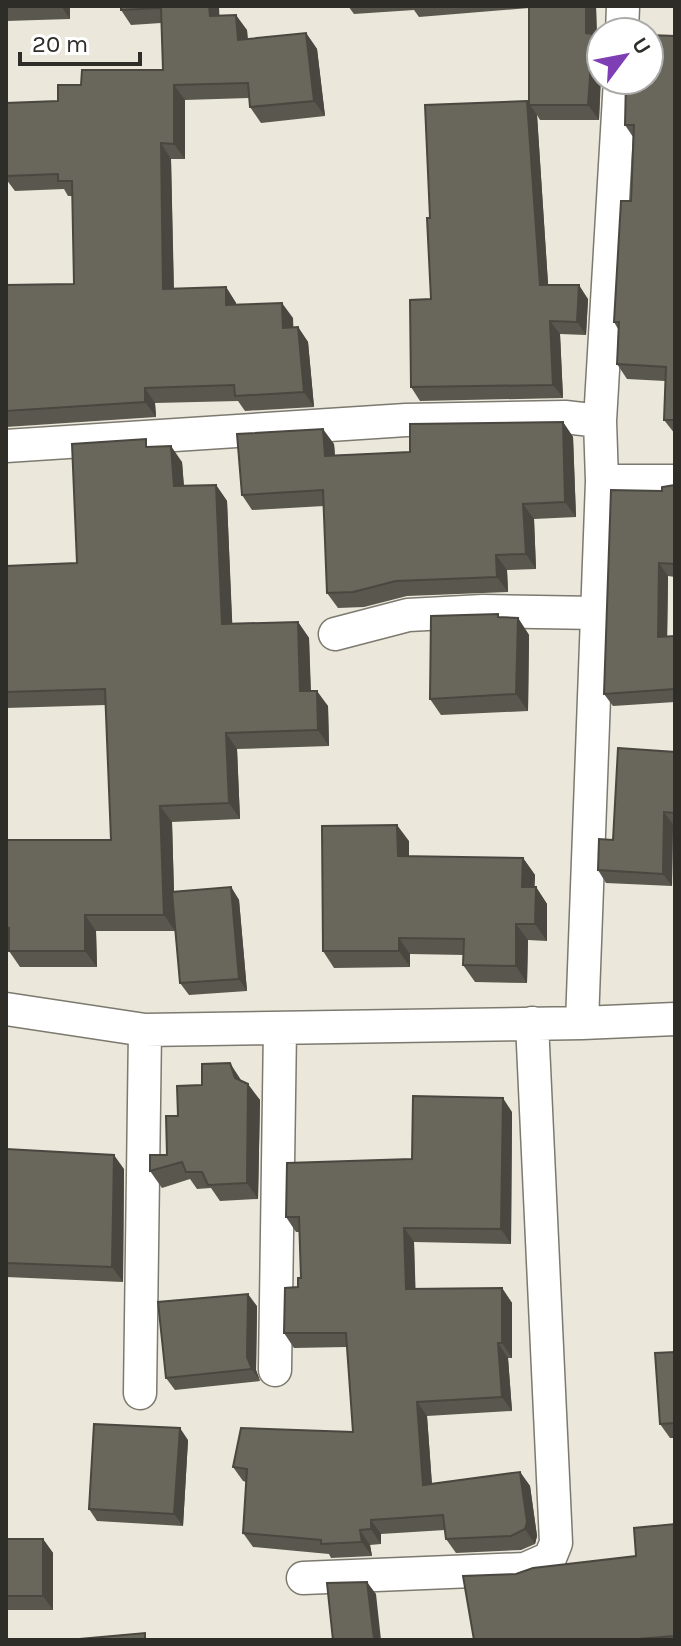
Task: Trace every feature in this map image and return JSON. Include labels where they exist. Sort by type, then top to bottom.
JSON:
[{"type":"street","points":[[582,1023],[602,481],[600,421],[619,96]]},
{"type":"street","points":[[6,446],[406,420],[565,417],[600,421]]},
{"type":"street","points":[[602,481],[675,481]]},
{"type":"street","points":[[335,634],[408,615],[483,611],[597,613]]},
{"type":"street","points":[[6,1009],[145,1030],[675,1019]]},
{"type":"street","points":[[303,1578],[525,1569],[550,1558],[556,1543],[532,1023]]},
{"type":"street","points":[[275,1370],[280,1028]]},
{"type":"street","points":[[140,1393],[145,1030]]},
{"type":"building","points":[[121,6],[209,6],[210,16],[236,15],[238,40],[306,33],[314,101],[250,107],[248,83],[174,85],[174,144],[161,143],[163,289],[226,287],[226,305],[282,303],[283,328],[298,327],[304,392],[235,396],[234,385],[145,388],[145,402],[6,411],[6,285],[74,284],[72,181],[58,181],[58,174],[6,176],[6,103],[58,101],[58,85],[81,85],[82,70],[163,70],[161,8],[121,10]]},
{"type":"building","points":[[529,6],[586,6],[585,96],[589,96],[588,105],[529,105]]},
{"type":"building","points":[[665,36],[675,36],[675,420],[664,420],[666,367],[617,364],[619,322],[614,322],[621,201],[631,201],[634,125],[625,125],[626,96],[665,96]]},
{"type":"building","points":[[527,101],[540,285],[579,285],[577,322],[550,321],[553,385],[411,387],[410,300],[431,299],[425,105]]},
{"type":"building","points":[[563,422],[565,502],[523,504],[526,554],[496,555],[497,577],[396,581],[353,592],[327,593],[323,490],[242,495],[237,434],[323,429],[325,456],[410,452],[410,424]]},
{"type":"building","points":[[146,439],[146,447],[171,446],[174,486],[216,485],[222,624],[298,622],[300,691],[317,691],[318,730],[226,733],[229,803],[160,806],[164,915],[85,915],[85,951],[9,951],[9,928],[6,929],[6,840],[111,840],[105,689],[6,692],[6,566],[77,563],[72,444]]},
{"type":"building","points":[[675,485],[675,564],[659,563],[658,637],[675,636],[675,689],[604,694],[611,490],[662,491],[662,487]]},
{"type":"building","points":[[498,614],[498,617],[518,618],[516,694],[430,699],[431,616]]},
{"type":"building","points":[[618,748],[675,752],[675,813],[664,812],[663,874],[598,870],[599,839],[613,840]]},
{"type":"building","points":[[397,825],[398,856],[523,858],[522,887],[536,887],[535,924],[516,924],[516,966],[463,965],[464,939],[399,938],[399,951],[323,951],[322,826]]},
{"type":"building","points":[[231,887],[239,979],[180,983],[172,892]]},
{"type":"building","points":[[230,1063],[235,1078],[248,1084],[247,1183],[208,1185],[202,1172],[186,1172],[182,1162],[150,1171],[150,1155],[167,1155],[166,1116],[178,1116],[177,1086],[202,1085],[202,1064]]},
{"type":"building","points":[[413,1096],[503,1098],[501,1229],[404,1228],[406,1289],[502,1288],[502,1343],[498,1343],[502,1397],[417,1402],[423,1485],[520,1472],[527,1522],[525,1529],[511,1536],[446,1539],[443,1515],[371,1520],[371,1529],[360,1530],[362,1542],[321,1544],[321,1540],[243,1533],[247,1469],[233,1467],[241,1428],[353,1432],[346,1333],[284,1333],[285,1288],[298,1287],[298,1278],[301,1278],[299,1217],[286,1217],[287,1163],[412,1159]]},
{"type":"building","points":[[6,1149],[114,1155],[112,1267],[6,1263]]},
{"type":"building","points":[[248,1294],[247,1357],[252,1369],[166,1378],[158,1302]]},
{"type":"building","points":[[675,1352],[675,1423],[660,1424],[655,1353]]},
{"type":"building","points":[[94,1424],[180,1428],[174,1514],[89,1509]]},
{"type":"building","points":[[675,1524],[675,1636],[625,1640],[474,1640],[463,1576],[516,1574],[533,1568],[636,1556],[634,1528]]},
{"type":"building","points":[[6,1539],[43,1539],[43,1596],[6,1596]]},
{"type":"building","points":[[367,1582],[374,1639],[333,1640],[327,1583]]},
{"type":"building","points":[[145,1633],[145,1640],[68,1640]]}]
